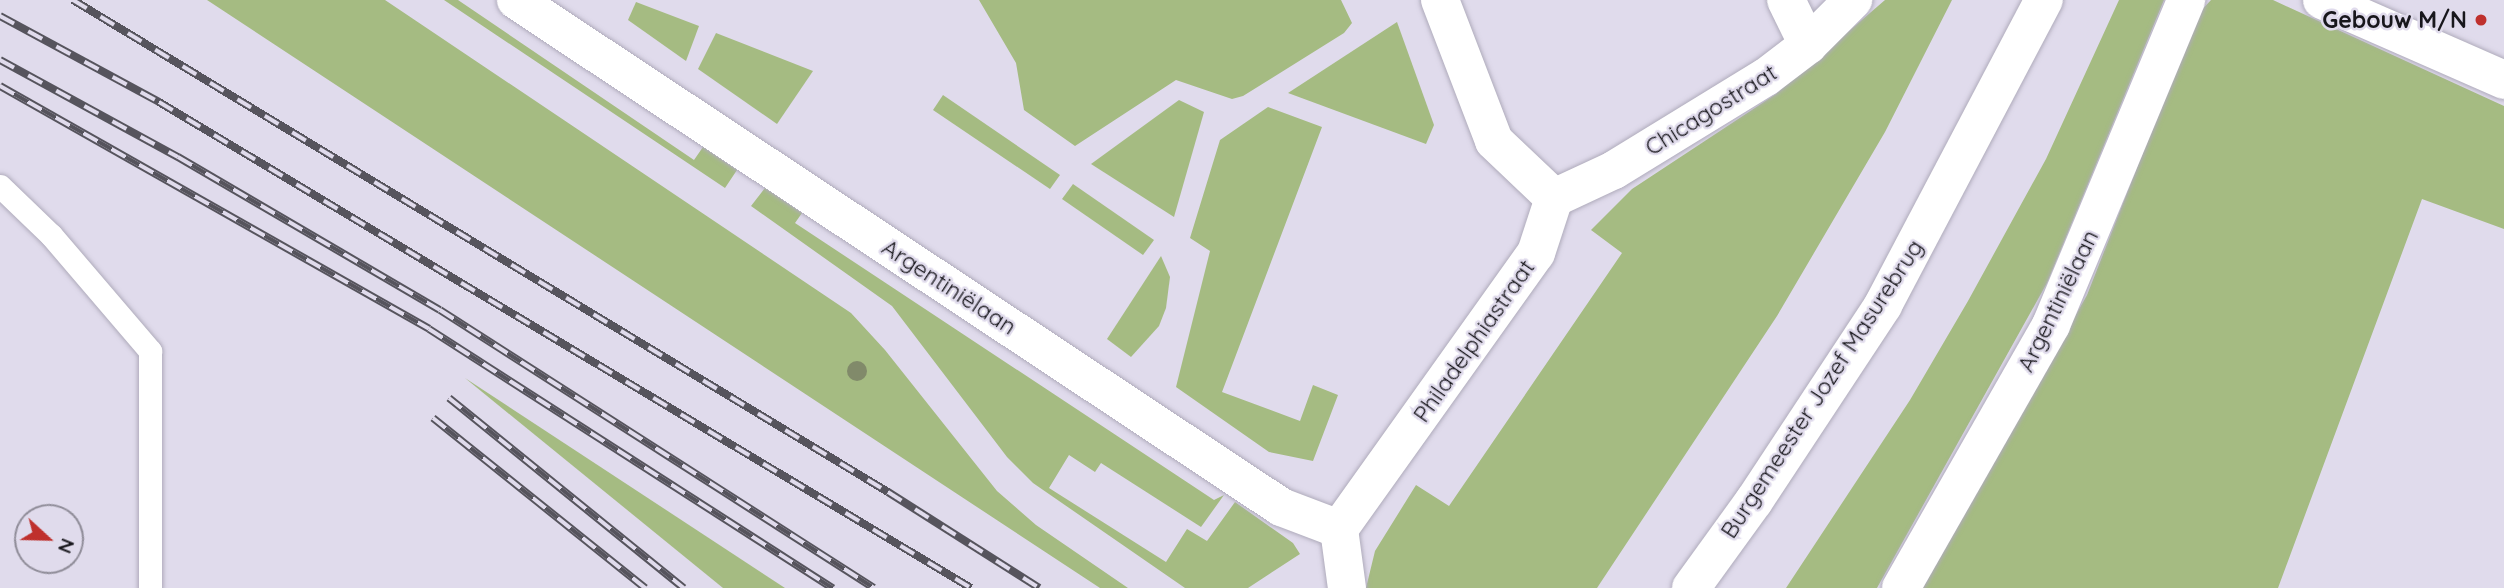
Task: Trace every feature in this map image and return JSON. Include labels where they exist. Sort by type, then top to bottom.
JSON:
[{"type":"street","name":"Argentiniëlaan","points":[[516,0],[1281,507],[1339,529]]},
{"type":"street","points":[[1440,0],[1494,142],[1554,198]]},
{"type":"street","points":[[1786,0],[1808,45]]},
{"type":"street","name":"Chicagostraat","points":[[1554,198],[1614,170],[1699,121],[1808,45],[1853,0]]},
{"type":"street","name":"Burgemeester Jozef Masurebrug","points":[[1691,588],[1754,501],[1882,304],[2043,0]]},
{"type":"street","name":"Argentiniëlaan","points":[[1902,588],[2051,325],[2186,0]]},
{"type":"street","points":[[2322,0],[2504,80]]},
{"type":"street","name":"Philadelphiastraat","points":[[1339,529],[1536,253],[1554,198]]},
{"type":"street","points":[[1339,529],[1347,588]]},
{"type":"lane","points":[[0,186],[60,245],[150,351],[150,588]]},
{"type":"green space","points":[[207,0],[385,0],[851,313],[885,350],[997,491],[1036,525],[1128,588],[1100,588]]},
{"type":"green space","points":[[444,0],[458,0],[694,160],[703,147],[737,170],[725,188]]},
{"type":"green space","points":[[979,0],[1341,0],[1352,23],[1344,33],[1243,96],[1232,99],[1176,80],[1075,146],[1024,110],[1016,63]]},
{"type":"green space","points":[[1885,0],[1952,0],[1885,132],[1777,316],[1597,588],[1366,588],[1375,551],[1416,485],[1449,506],[1622,253],[1591,230],[1632,189],[1776,94]]},
{"type":"green space","points":[[2119,0],[2164,0],[2047,283],[1877,588],[1786,588],[1910,400],[1968,301],[2046,159]]},
{"type":"green space","points":[[2211,0],[2273,0],[2504,106],[2504,229],[2422,199],[2278,588],[1923,588],[2087,295],[2197,15]]},
{"type":"green space","points":[[636,2],[699,26],[686,61],[628,20]]},
{"type":"green space","points":[[1397,22],[1434,125],[1426,144],[1288,93]]},
{"type":"green space","points":[[716,33],[813,71],[777,124],[698,69]]},
{"type":"green space","points":[[943,95],[1060,175],[1050,189],[933,110]]},
{"type":"green space","points":[[1179,100],[1204,112],[1174,217],[1091,164]]},
{"type":"green space","points":[[1268,107],[1322,127],[1222,392],[1300,421],[1313,385],[1338,395],[1313,461],[1269,452],[1176,387],[1210,251],[1190,238],[1220,140]]},
{"type":"green space","points":[[1073,184],[1154,240],[1143,255],[1062,199]]},
{"type":"green space","points":[[765,188],[802,213],[795,223],[1214,500],[1224,495],[1201,527],[1101,463],[1095,472],[1069,455],[1049,488],[1166,562],[1187,529],[1207,541],[1235,502],[1293,543],[1300,554],[1248,588],[1185,588],[1033,483],[1007,457],[892,306],[751,206]]},
{"type":"green space","points":[[1161,256],[1170,277],[1166,308],[1159,326],[1131,357],[1107,339]]},
{"type":"green space","points":[[465,378],[785,588],[723,588]]},
{"type":"railway","points":[[73,0],[888,492],[1039,588]]},
{"type":"railway","points":[[0,16],[159,102],[971,588]]},
{"type":"railway","points":[[0,60],[178,157],[440,310],[874,588]]},
{"type":"railway","points":[[0,86],[429,329],[833,588]]},
{"type":"railway","points":[[449,398],[684,588]]},
{"type":"railway","points":[[433,418],[645,588]]},
{"type":"place","name":"Gebouw M/N","points":[[2481,20]]}]
